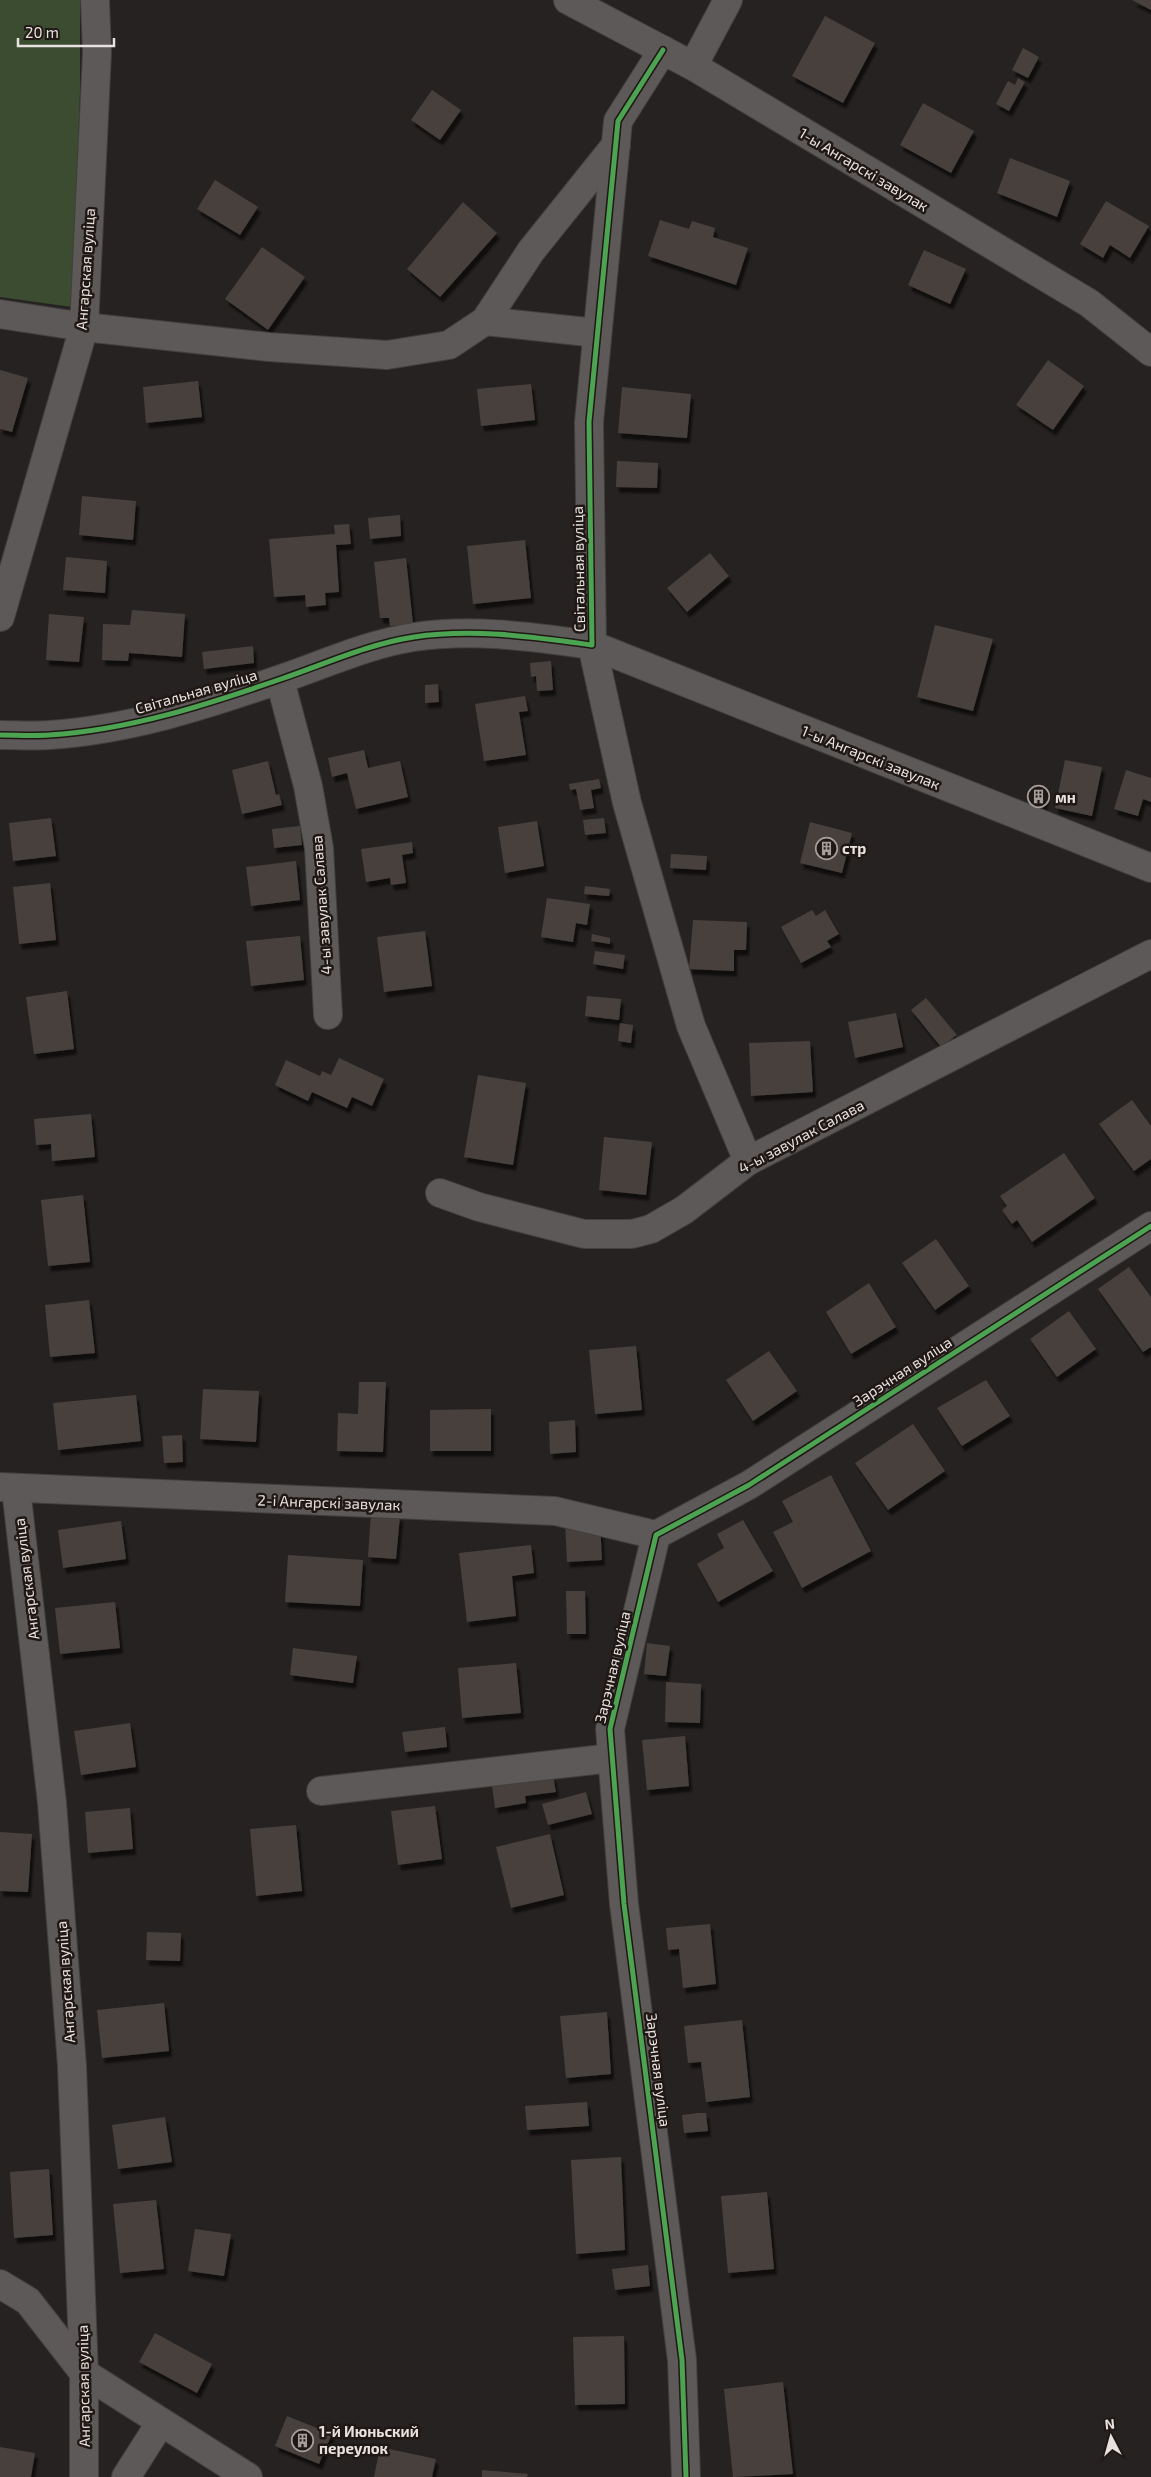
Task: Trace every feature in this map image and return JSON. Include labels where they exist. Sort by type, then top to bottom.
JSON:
[{"type":"street","name":"Ангарская вуліца","points":[[0,617],[84,327],[97,53],[95,0]]},
{"type":"street","name":"1-ы Ангарскі завулак","points":[[568,0],[693,66],[1089,304],[1151,352]]},
{"type":"street","points":[[693,66],[728,0]]},
{"type":"street","name":"Світальная вуліца","points":[[0,735],[48,735],[152,719],[280,680],[388,642],[440,634],[532,636],[592,645],[589,422],[618,120],[663,50]]},
{"type":"street","points":[[0,314],[84,327],[269,347],[387,355],[449,345],[485,321],[531,251],[616,145]]},
{"type":"street","points":[[485,321],[597,333]]},
{"type":"street","points":[[592,645],[627,803],[691,1026],[748,1161]]},
{"type":"street","name":"1-ы Ангарскі завулак","points":[[592,645],[1151,868]]},
{"type":"street","name":"4-ы завулак Салава","points":[[280,680],[308,786],[320,848],[328,1015]]},
{"type":"street","name":"4-ы завулак Салава","points":[[440,1193],[479,1207],[575,1232],[610,1236],[632,1234],[650,1229],[684,1210],[748,1161],[1151,954]]},
{"type":"street","name":"Зарэчная вуліца","points":[[686,2477],[682,2360],[624,1904],[610,1729],[656,1535],[749,1485],[1151,1226]]},
{"type":"street","name":"Ангарская вуліца","points":[[8,1488],[52,1803],[72,2066],[84,2373],[84,2477]]},
{"type":"street","name":"2-і Ангарскі завулак","points":[[8,1488],[555,1511],[656,1535]]},
{"type":"street","points":[[321,1791],[612,1758]]},
{"type":"street","points":[[0,2284],[28,2301],[84,2373],[248,2477]]},
{"type":"street","points":[[126,2477],[161,2422]]},
{"type":"green space","points":[[0,0],[80,0],[80,91],[72,307],[0,297]]},
{"type":"building","points":[[1132,0],[1151,0],[1151,10]]},
{"type":"building","points":[[825,16],[875,43],[843,103],[792,76]]},
{"type":"building","points":[[1023,48],[1039,57],[1028,78],[1012,70]]},
{"type":"building","points":[[1018,78],[1025,82],[1009,111],[996,104],[1008,81],[1015,85]]},
{"type":"building","points":[[432,90],[461,110],[440,140],[411,120]]},
{"type":"building","points":[[923,103],[974,131],[951,173],[900,145]]},
{"type":"building","points":[[1010,158],[1070,181],[1057,217],[997,193]]},
{"type":"building","points":[[215,180],[258,207],[240,235],[197,209]]},
{"type":"building","points":[[1106,201],[1149,226],[1130,258],[1110,245],[1103,258],[1080,244]]},
{"type":"building","points":[[463,202],[497,233],[440,297],[407,269]]},
{"type":"building","points":[[660,220],[689,229],[692,221],[715,228],[713,237],[748,248],[736,285],[648,256]]},
{"type":"building","points":[[262,247],[305,277],[268,330],[225,299]]},
{"type":"building","points":[[924,250],[966,269],[950,304],[908,285]]},
{"type":"building","points":[[1048,360],[1084,386],[1053,430],[1016,405]]},
{"type":"building","points":[[0,370],[28,378],[12,432],[0,429]]},
{"type":"building","points":[[198,381],[202,417],[146,423],[143,387]]},
{"type":"building","points":[[531,384],[535,420],[481,426],[477,389]]},
{"type":"building","points":[[622,387],[691,394],[687,438],[618,433]]},
{"type":"building","points":[[617,461],[658,463],[657,488],[616,487]]},
{"type":"building","points":[[82,496],[136,501],[133,540],[79,535]]},
{"type":"building","points":[[400,515],[401,536],[370,539],[368,518]]},
{"type":"building","points":[[349,524],[351,544],[336,545],[339,592],[325,593],[326,605],[306,607],[305,595],[274,597],[269,539],[335,534],[334,525]]},
{"type":"building","points":[[525,540],[531,598],[473,604],[467,546]]},
{"type":"building","points":[[710,553],[729,576],[687,612],[667,588]]},
{"type":"building","points":[[66,557],[107,561],[105,593],[63,590]]},
{"type":"building","points":[[406,558],[413,624],[390,626],[389,618],[380,618],[374,562]]},
{"type":"building","points":[[132,610],[185,614],[182,657],[129,653],[128,661],[102,660],[103,624],[130,625]]},
{"type":"building","points":[[49,614],[84,617],[79,662],[46,660]]},
{"type":"building","points":[[935,625],[993,639],[973,711],[917,697]]},
{"type":"building","points":[[253,646],[254,663],[204,669],[202,652]]},
{"type":"building","points":[[551,661],[553,690],[537,691],[536,676],[531,677],[530,663]]},
{"type":"building","points":[[438,684],[439,702],[425,703],[425,685]]},
{"type":"building","points":[[525,696],[528,711],[519,712],[526,755],[484,761],[475,704]]},
{"type":"building","points":[[364,750],[368,768],[400,761],[408,797],[356,809],[347,773],[332,777],[328,758]]},
{"type":"building","points":[[1065,760],[1102,767],[1092,816],[1055,808]]},
{"type":"building","points":[[268,761],[276,795],[279,794],[282,805],[242,814],[232,770]]},
{"type":"building","points":[[1126,770],[1151,778],[1151,802],[1143,799],[1138,816],[1114,809]]},
{"type":"building","points":[[599,779],[601,788],[591,790],[594,808],[580,810],[576,789],[570,790],[569,784]]},
{"type":"building","name":"мн","points":[[1035,786],[1048,789],[1043,808],[1030,805]]},
{"type":"building","points":[[51,818],[56,856],[13,861],[9,823]]},
{"type":"building","points":[[604,818],[606,833],[585,835],[583,820]]},
{"type":"building","points":[[537,821],[544,866],[505,873],[498,827]]},
{"type":"building","name":"стр","points":[[810,822],[852,833],[842,873],[800,863]]},
{"type":"building","points":[[300,826],[302,845],[274,848],[272,829]]},
{"type":"building","points":[[412,842],[413,853],[402,855],[406,883],[391,885],[390,878],[366,882],[361,849]]},
{"type":"building","points":[[671,854],[707,856],[706,870],[670,868]]},
{"type":"building","points":[[296,861],[300,900],[251,906],[246,867]]},
{"type":"building","points":[[50,883],[56,940],[19,944],[13,887]]},
{"type":"building","points":[[585,886],[610,889],[609,896],[584,894]]},
{"type":"building","points":[[547,898],[590,904],[587,925],[576,923],[573,942],[541,937]]},
{"type":"building","points":[[812,910],[816,916],[825,910],[839,934],[827,941],[831,947],[801,963],[781,927]]},
{"type":"building","points":[[693,920],[747,922],[746,950],[734,950],[734,971],[689,969]]},
{"type":"building","points":[[425,931],[432,986],[384,992],[377,937]]},
{"type":"building","points":[[592,934],[610,938],[610,944],[591,941]]},
{"type":"building","points":[[300,936],[304,980],[251,986],[246,941]]},
{"type":"building","points":[[595,951],[625,955],[623,969],[593,964]]},
{"type":"building","points":[[67,991],[74,1049],[34,1054],[26,997]]},
{"type":"building","points":[[587,996],[621,999],[619,1020],[585,1016]]},
{"type":"building","points":[[926,998],[957,1035],[941,1047],[911,1010]]},
{"type":"building","points":[[896,1013],[903,1047],[855,1058],[848,1022]]},
{"type":"building","points":[[620,1023],[633,1025],[631,1043],[618,1041]]},
{"type":"building","points":[[810,1041],[813,1092],[751,1096],[749,1043]]},
{"type":"building","points":[[339,1058],[384,1079],[372,1106],[352,1097],[347,1108],[312,1092],[308,1101],[275,1085],[286,1060],[320,1076],[322,1071],[331,1075]]},
{"type":"building","points":[[478,1075],[526,1083],[513,1165],[464,1157]]},
{"type":"building","points":[[1132,1100],[1151,1126],[1151,1159],[1134,1171],[1099,1124]]},
{"type":"building","points":[[91,1114],[95,1157],[52,1161],[51,1144],[36,1145],[34,1119]]},
{"type":"building","points":[[604,1137],[652,1142],[646,1195],[599,1190]]},
{"type":"building","points":[[1064,1153],[1095,1198],[1032,1242],[1017,1220],[1012,1224],[1002,1210],[1007,1206],[1000,1196]]},
{"type":"building","points":[[83,1195],[90,1262],[48,1266],[41,1200]]},
{"type":"building","points":[[936,1239],[969,1286],[935,1310],[902,1263]]},
{"type":"building","points":[[1129,1267],[1151,1297],[1151,1347],[1143,1352],[1098,1289]]},
{"type":"building","points":[[869,1283],[896,1327],[851,1354],[826,1312]]},
{"type":"building","points":[[89,1300],[95,1353],[50,1357],[45,1305]]},
{"type":"building","points":[[1069,1311],[1096,1349],[1057,1377],[1030,1339]]},
{"type":"building","points":[[636,1346],[642,1410],[595,1414],[589,1350]]},
{"type":"building","points":[[769,1351],[797,1391],[753,1421],[726,1380]]},
{"type":"building","points":[[986,1380],[1010,1416],[962,1446],[937,1408]]},
{"type":"building","points":[[359,1382],[386,1382],[383,1452],[337,1451],[338,1413],[358,1414]]},
{"type":"building","points":[[203,1389],[259,1391],[256,1442],[200,1439]]},
{"type":"building","points":[[136,1395],[141,1441],[58,1450],[53,1403]]},
{"type":"building","points":[[491,1409],[491,1451],[430,1451],[430,1410]]},
{"type":"building","points":[[575,1420],[576,1452],[550,1454],[549,1422]]},
{"type":"building","points":[[913,1424],[945,1471],[888,1510],[855,1463]]},
{"type":"building","points":[[182,1435],[183,1462],[164,1463],[162,1436]]},
{"type":"building","points":[[831,1475],[871,1551],[802,1588],[773,1532],[793,1522],[782,1501]]},
{"type":"building","points":[[371,1513],[400,1516],[396,1559],[368,1557]]},
{"type":"building","points":[[743,1520],[773,1571],[718,1602],[697,1564],[724,1548],[717,1534]]},
{"type":"building","points":[[121,1521],[126,1559],[63,1568],[58,1530]]},
{"type":"building","points":[[600,1521],[602,1560],[567,1562],[565,1523]]},
{"type":"building","points":[[531,1545],[534,1573],[512,1576],[516,1616],[467,1622],[459,1553]]},
{"type":"building","points":[[288,1555],[363,1560],[360,1606],[285,1602]]},
{"type":"building","points":[[566,1591],[585,1591],[586,1634],[567,1634]]},
{"type":"building","points":[[115,1602],[120,1648],[60,1654],[55,1608]]},
{"type":"building","points":[[647,1643],[670,1646],[666,1676],[644,1674]]},
{"type":"building","points":[[293,1648],[357,1656],[353,1683],[290,1675]]},
{"type":"building","points":[[516,1663],[521,1713],[462,1718],[458,1668]]},
{"type":"building","points":[[666,1682],[701,1684],[700,1723],[665,1722]]},
{"type":"building","points":[[130,1723],[136,1767],[81,1775],[74,1731]]},
{"type":"building","points":[[445,1727],[447,1747],[405,1752],[402,1732]]},
{"type":"building","points":[[685,1736],[689,1786],[647,1790],[642,1740]]},
{"type":"building","points":[[553,1776],[556,1792],[525,1796],[526,1803],[495,1808],[492,1785]]},
{"type":"building","points":[[586,1792],[592,1814],[548,1825],[542,1804]]},
{"type":"building","points":[[435,1806],[442,1859],[398,1865],[391,1811]]},
{"type":"building","points":[[130,1808],[133,1849],[88,1853],[85,1812]]},
{"type":"building","points":[[296,1825],[302,1891],[256,1896],[250,1829]]},
{"type":"building","points":[[0,1832],[32,1834],[28,1892],[0,1891]]},
{"type":"building","points":[[550,1834],[564,1895],[511,1908],[496,1847]]},
{"type":"building","points":[[710,1924],[716,1984],[683,1988],[679,1949],[668,1950],[666,1928]]},
{"type":"building","points":[[147,1932],[181,1933],[180,1961],[146,1960]]},
{"type":"building","points":[[164,2003],[169,2051],[102,2058],[97,2010]]},
{"type":"building","points":[[607,2012],[611,2074],[566,2078],[560,2016]]},
{"type":"building","points":[[742,2020],[750,2097],[706,2102],[701,2062],[688,2063],[684,2026]]},
{"type":"building","points":[[587,2102],[589,2126],[527,2130],[525,2106]]},
{"type":"building","points":[[706,2113],[708,2131],[684,2133],[682,2115]]},
{"type":"building","points":[[165,2117],[172,2162],[118,2169],[112,2125]]},
{"type":"building","points":[[621,2157],[625,2250],[576,2254],[571,2160]]},
{"type":"building","points":[[49,2169],[53,2235],[14,2238],[10,2172]]},
{"type":"building","points":[[767,2192],[774,2269],[728,2273],[721,2196]]},
{"type":"building","points":[[156,2200],[164,2269],[120,2273],[113,2204]]},
{"type":"building","points":[[195,2229],[231,2234],[224,2276],[188,2271]]},
{"type":"building","points":[[648,2265],[650,2286],[615,2290],[612,2269]]},
{"type":"building","points":[[155,2333],[212,2364],[197,2393],[139,2362]]},
{"type":"building","points":[[624,2336],[625,2404],[575,2405],[573,2337]]},
{"type":"building","points":[[783,2382],[793,2474],[733,2477],[724,2389]]},
{"type":"building","name":"1-й Июньский переулок","points":[[287,2416],[332,2434],[319,2464],[275,2446]]},
{"type":"building","points":[[0,2447],[35,2453],[31,2477],[0,2477]]},
{"type":"building","points":[[380,2447],[436,2459],[432,2477],[374,2477]]},
{"type":"building","points":[[482,2470],[528,2474],[527,2477],[482,2477]]},
{"type":"cycle path","points":[[0,735],[43,735],[79,732],[138,722],[224,698],[363,649],[414,637],[436,634],[481,633],[592,645],[589,422],[618,121],[663,50]]},
{"type":"cycle path","points":[[686,2477],[682,2360],[624,1904],[610,1729],[656,1535],[749,1485],[1151,1226]]},
{"type":"place","name":"мн","points":[[1039,797]]},
{"type":"place","name":"стр","points":[[826,848]]},
{"type":"place","name":"1-й Июньский переулок","points":[[303,2440]]}]
